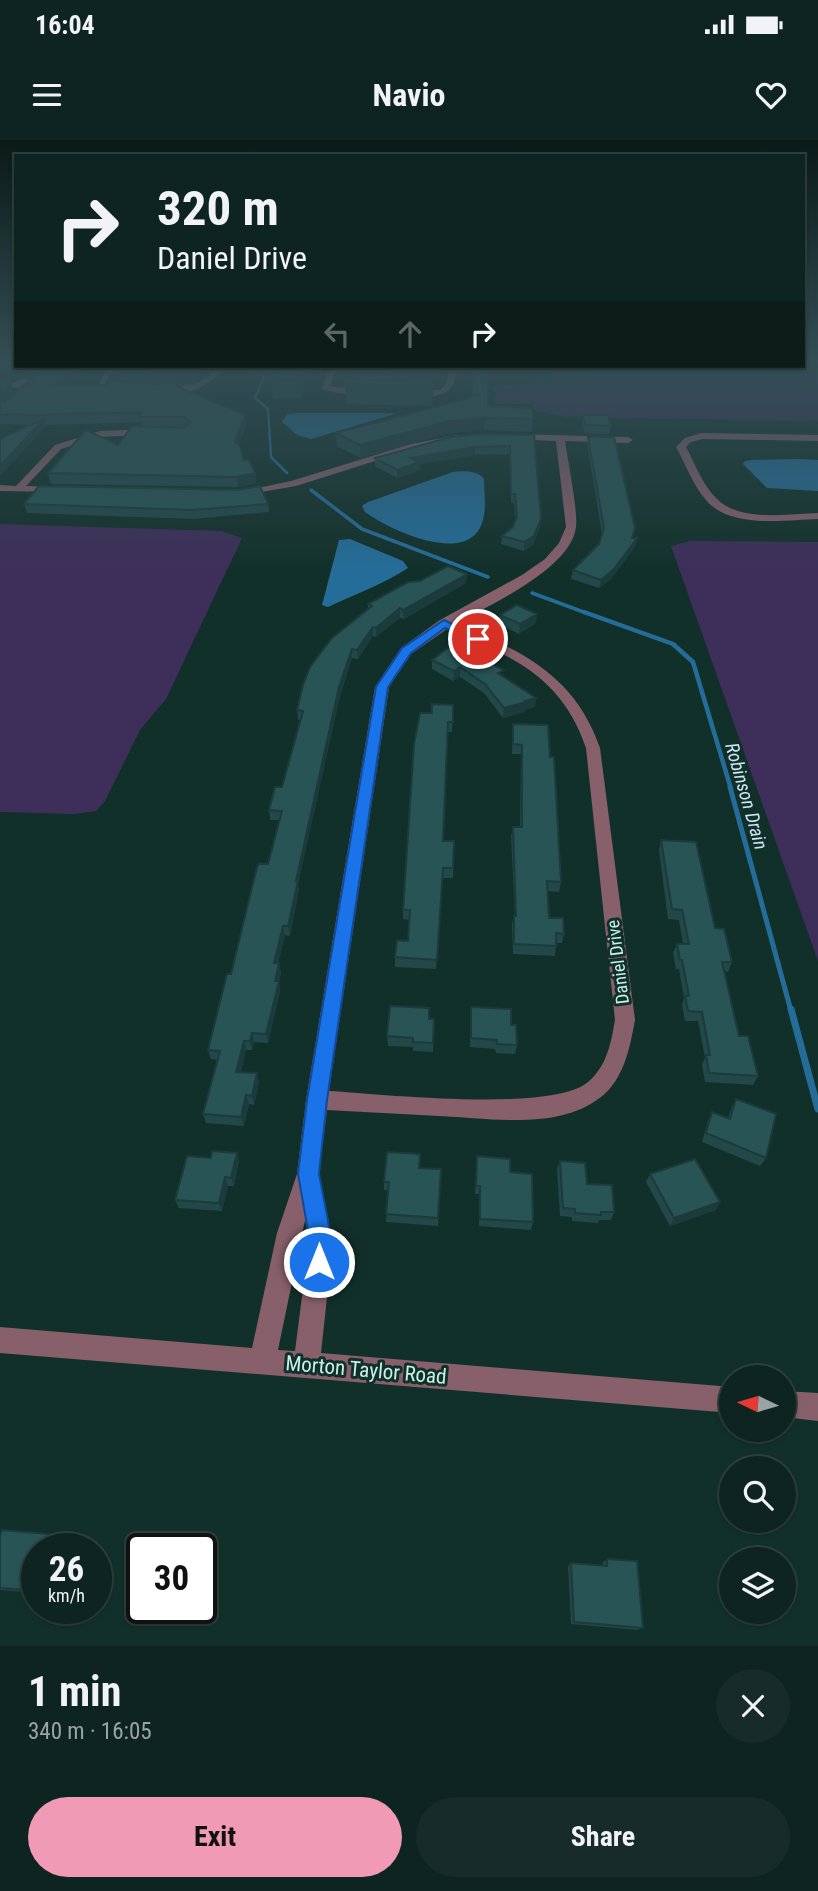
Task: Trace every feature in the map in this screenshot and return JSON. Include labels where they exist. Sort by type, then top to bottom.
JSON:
[{"type":"street","points":[[18,489],[50,453],[68,443],[107,434]]},
{"type":"street","points":[[227,493],[292,484],[434,441],[470,436]]},
{"type":"street","points":[[497,436],[628,440]]},
{"type":"street","points":[[262,1362],[289,1233],[308,1174],[317,1100],[382,687],[407,650],[444,623],[549,563],[568,541],[571,527],[559,438]]},
{"type":"street","points":[[818,438],[691,438],[681,447],[712,502],[727,510],[748,515],[818,516]]},
{"type":"street","points":[[0,488],[72,490]]},
{"type":"street","name":"Daniel Drive","points":[[317,1100],[519,1110],[547,1108],[587,1096],[616,1066],[622,1044],[625,1020],[593,748],[586,725],[571,698],[540,670],[519,657],[444,623]]},
{"type":"street","points":[[306,1366],[321,1242],[308,1174]]},
{"type":"street","name":"Morton Taylor Road","points":[[0,1340],[719,1399]]},
{"type":"street","points":[[796,1405],[818,1407]]},
{"type":"shaded area","points":[[0,524],[221,531],[242,538],[166,699],[140,730],[105,801],[96,811],[75,814],[0,812]]},
{"type":"shaded area","points":[[690,541],[818,542],[818,961],[671,546]]},
{"type":"water","points":[[296,434],[327,434],[311,439]]},
{"type":"water","points":[[752,460],[818,460],[818,491],[767,488],[743,464]]},
{"type":"water","points":[[453,472],[474,473],[484,479],[484,518],[474,536],[461,542],[444,543],[408,535],[376,519],[365,512],[362,506],[368,502]]},
{"type":"water","points":[[350,539],[403,561],[408,568],[328,607],[322,605],[339,540]]},
{"type":"building","points":[[30,434],[0,466],[0,440],[6,436]]},
{"type":"building","points":[[82,434],[95,434],[118,445],[126,434],[238,434],[235,442],[239,444],[244,460],[249,460],[255,473],[236,477],[48,473]]},
{"type":"building","points":[[339,434],[400,434],[360,445]]},
{"type":"building","points":[[534,435],[541,519],[534,536],[524,542],[502,536],[513,527],[517,517],[515,494],[511,494],[510,446],[475,447],[410,458],[420,462],[397,470],[375,458],[451,437]]},
{"type":"building","points":[[588,437],[614,437],[635,528],[632,538],[637,538],[614,569],[601,580],[573,570],[599,544],[604,528]]},
{"type":"building","points":[[39,486],[237,490],[260,486],[268,504],[192,510],[24,504]]},
{"type":"building","points":[[448,566],[467,574],[403,610],[400,608],[376,628],[373,627],[357,650],[352,649],[339,687],[288,926],[283,926],[274,963],[279,963],[275,981],[279,981],[266,1034],[252,1033],[250,1041],[244,1041],[236,1072],[257,1073],[252,1096],[246,1095],[241,1117],[203,1114],[220,1051],[208,1050],[227,974],[231,974],[258,864],[268,864],[282,811],[269,810],[275,787],[282,787],[303,711],[297,710],[310,667],[332,638],[372,606],[368,604],[408,582],[420,581]]},
{"type":"building","points":[[517,605],[537,614],[520,624],[500,615]]},
{"type":"building","points":[[453,644],[504,670],[498,673],[536,698],[504,708],[485,684],[460,667],[454,671],[432,660]]},
{"type":"building","points":[[432,704],[453,705],[453,722],[448,722],[443,841],[454,841],[453,868],[443,868],[437,960],[395,957],[397,940],[408,941],[410,910],[403,910],[414,744],[420,713],[432,713]]},
{"type":"building","points":[[513,724],[548,725],[550,757],[554,757],[561,882],[547,881],[549,918],[563,918],[564,934],[556,933],[556,946],[514,944],[516,916],[513,827],[522,827],[522,745],[513,744]]},
{"type":"building","points":[[661,840],[696,842],[715,928],[724,929],[732,962],[722,962],[739,1036],[748,1036],[758,1076],[709,1073],[706,1055],[710,1055],[702,1012],[688,1011],[685,996],[689,996],[677,944],[689,944],[682,910],[672,909]]},
{"type":"building","points":[[390,1006],[429,1008],[429,1019],[434,1019],[433,1043],[387,1036]]},
{"type":"building","points":[[471,1007],[511,1009],[511,1025],[516,1025],[517,1045],[471,1038]]},
{"type":"building","points":[[736,1099],[776,1114],[766,1158],[706,1133],[712,1112],[730,1119]]},
{"type":"building","points":[[212,1151],[237,1153],[231,1178],[225,1177],[219,1203],[175,1200],[187,1156],[211,1158]]},
{"type":"building","points":[[387,1152],[420,1154],[419,1168],[441,1169],[438,1218],[386,1214],[389,1182],[384,1182]]},
{"type":"building","points":[[477,1156],[510,1159],[510,1172],[532,1174],[533,1222],[480,1219],[480,1186],[476,1186]]},
{"type":"building","points":[[695,1159],[720,1202],[674,1218],[650,1174]]},
{"type":"building","points":[[560,1161],[585,1163],[587,1184],[612,1185],[614,1212],[601,1212],[601,1215],[575,1213],[575,1209],[563,1208]]},
{"type":"building","points":[[2,1530],[36,1533],[21,1533],[21,1590],[0,1588]]},
{"type":"building","points":[[607,1559],[637,1561],[643,1628],[574,1622],[571,1563],[607,1566]]},
{"type":"waterway","name":"Robinson Drain","points":[[270,434],[271,457],[287,473]]},
{"type":"waterway","name":"Robinson Drain","points":[[311,490],[362,529],[488,577]]},
{"type":"waterway","name":"Robinson Drain","points":[[532,593],[589,614]]},
{"type":"waterway","name":"Robinson Drain","points":[[584,612],[673,644],[693,662],[731,789]]},
{"type":"waterway","name":"Robinson Drain","points":[[730,787],[791,1011]]},
{"type":"waterway","name":"Robinson Drain","points":[[791,1009],[818,1109]]},
{"type":"route","points":[[319,1262],[321,1242],[308,1174],[317,1100],[382,687],[398,659],[421,638],[444,623],[478,639]]}]
